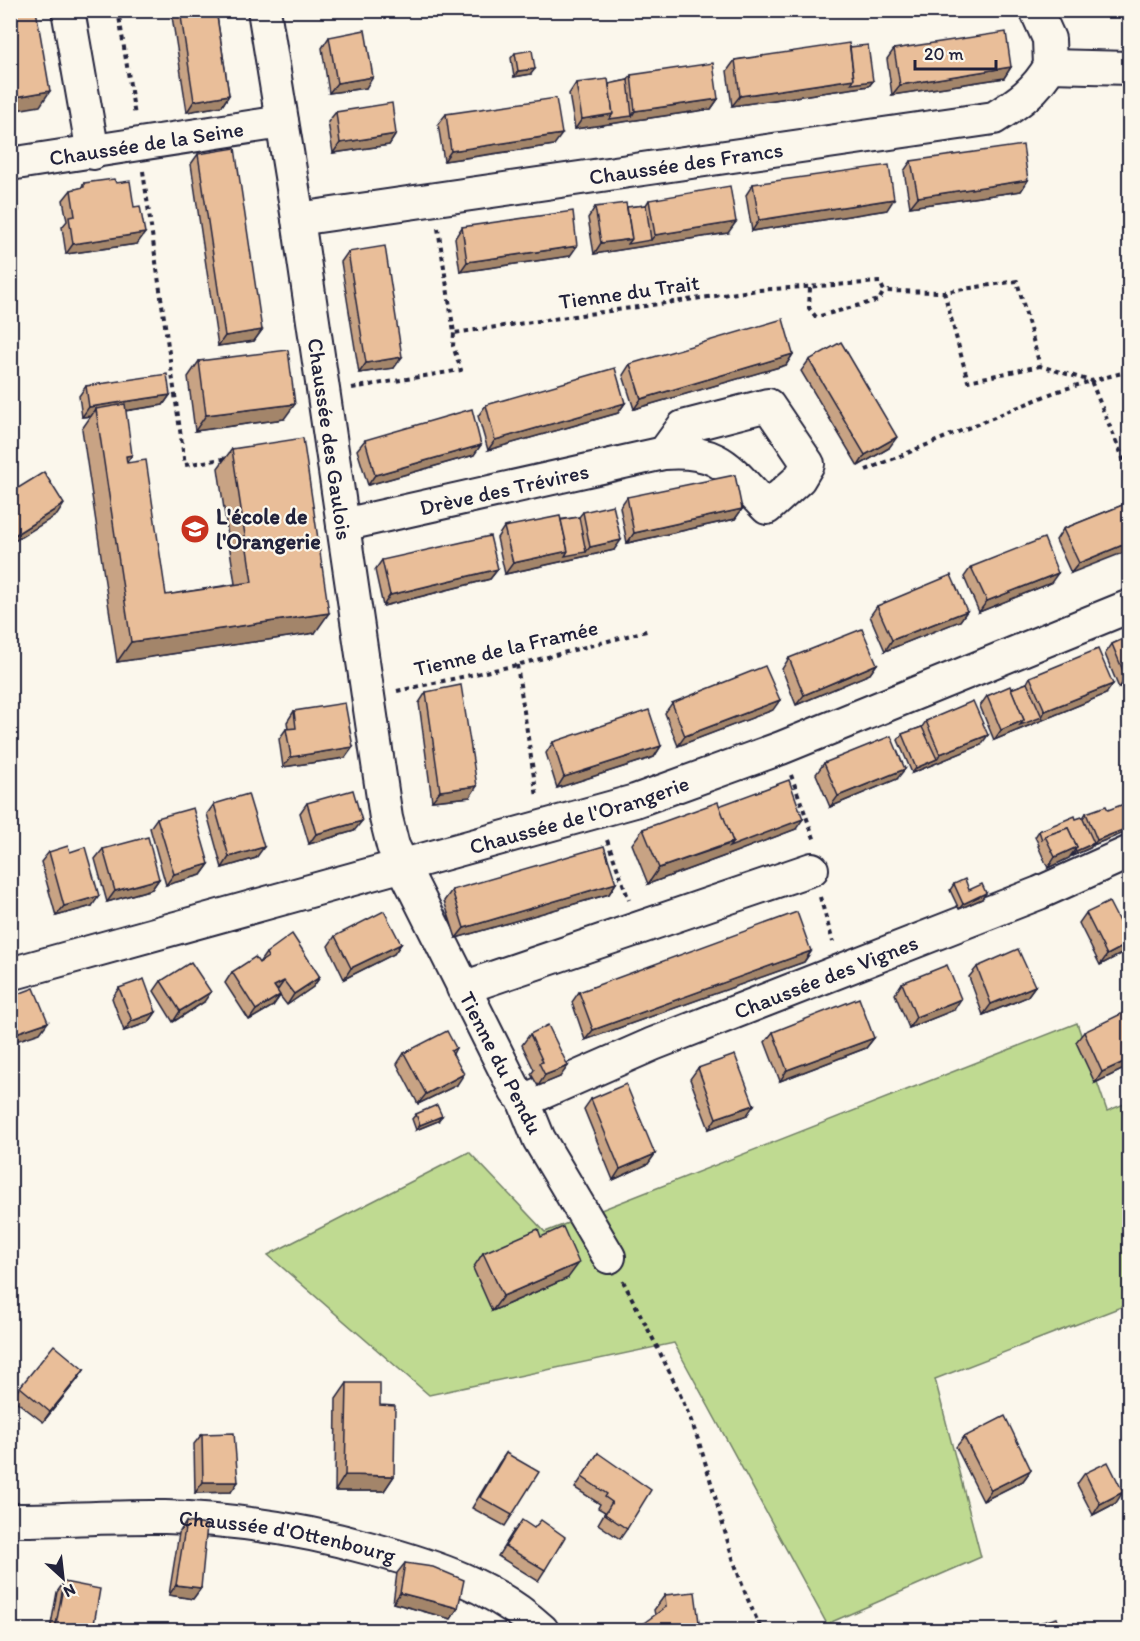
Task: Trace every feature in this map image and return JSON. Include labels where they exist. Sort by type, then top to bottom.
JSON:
[{"type":"street","points":[[68,10],[93,153]]},
{"type":"street","name":"Chaussée des Gaulois","points":[[264,10],[298,219],[386,818],[393,846],[402,865]]},
{"type":"street","points":[[1036,10],[1049,39],[1050,66],[1130,68]]},
{"type":"street","name":"Chaussée des Francs","points":[[298,219],[994,118],[1022,101],[1040,86],[1050,66]]},
{"type":"street","name":"Chaussée de la Seine","points":[[10,164],[139,146],[282,122]]},
{"type":"street","name":"Drève des Trévires","points":[[343,525],[664,453]]},
{"type":"street","name":"Chaussée de l'Orangerie","points":[[10,974],[598,813],[781,748],[1130,606]]},
{"type":"street","name":"Chaussée des Vignes","points":[[522,1097],[530,1098],[590,1070],[841,969],[1039,893],[1130,852]]},
{"type":"street","name":"Tienne du Pendu","points":[[402,865],[516,1092],[522,1097],[539,1139],[609,1257]]},
{"type":"street","points":[[463,988],[812,869]]},
{"type":"street","name":"Chaussée d'Ottenbourg","points":[[10,1520],[166,1518],[305,1531],[414,1559],[452,1574],[506,1602],[542,1630]]},
{"type":"path","points":[[118,10],[185,465],[239,456]]},
{"type":"path","points":[[324,392],[461,370],[453,346],[454,333],[434,201]]},
{"type":"path","points":[[810,288],[810,308],[816,317],[836,314],[879,300],[884,291],[944,292],[1017,281],[1040,366]]},
{"type":"path","name":"Tienne du Trait","points":[[454,333],[758,290],[880,282],[884,291]]},
{"type":"path","points":[[944,292],[968,381],[1040,366],[1091,381]]},
{"type":"path","points":[[866,470],[1055,392],[1130,371]]},
{"type":"path","points":[[1091,381],[1130,475]]},
{"type":"path","name":"Tienne de la Framée","points":[[369,696],[517,665],[650,630]]},
{"type":"path","points":[[517,665],[537,798],[545,828]]},
{"type":"path","points":[[781,748],[817,845],[812,869],[841,969]]},
{"type":"path","points":[[598,813],[639,929]]},
{"type":"path","points":[[609,1257],[671,1379],[701,1450],[723,1532],[745,1597],[762,1630]]},
{"type":"green space","points":[[1077,1023],[1107,1111],[1129,1102],[1129,1304],[935,1379],[981,1557],[827,1624],[674,1343],[429,1395],[268,1255],[469,1152],[545,1232]]},
{"type":"building","points":[[10,10],[36,10],[50,91],[10,98]]},
{"type":"building","points":[[180,10],[216,10],[229,95],[194,101]]},
{"type":"building","points":[[365,30],[373,77],[337,83],[329,37]]},
{"type":"building","points":[[1006,32],[1011,67],[900,85],[894,49]]},
{"type":"building","points":[[849,43],[854,79],[740,96],[735,60]]},
{"type":"building","points":[[868,45],[873,81],[851,84],[854,79],[850,47]]},
{"type":"building","points":[[532,50],[535,69],[518,71],[515,53]]},
{"type":"building","points":[[713,63],[718,99],[635,111],[631,75]]},
{"type":"building","points":[[608,79],[613,114],[582,119],[576,83]]},
{"type":"building","points":[[628,80],[632,116],[609,119],[613,114],[609,84]]},
{"type":"building","points":[[556,98],[562,134],[451,151],[446,114]]},
{"type":"building","points":[[392,103],[396,134],[340,143],[336,112]]},
{"type":"building","points":[[1023,145],[1028,180],[918,197],[911,161]]},
{"type":"building","points":[[235,148],[262,330],[225,336],[198,154]]},
{"type":"building","points":[[889,165],[894,199],[759,220],[753,184]]},
{"type":"building","points":[[114,179],[116,183],[130,181],[134,207],[140,206],[145,233],[73,244],[69,217],[75,216],[71,190],[84,187],[84,183]]},
{"type":"building","points":[[730,186],[736,222],[655,235],[649,200]]},
{"type":"building","points":[[626,203],[632,239],[601,243],[595,207]]},
{"type":"building","points":[[646,205],[651,240],[628,244],[632,239],[627,207]]},
{"type":"building","points":[[10,207],[19,209],[10,252]]},
{"type":"building","points":[[573,211],[577,246],[467,262],[462,227]]},
{"type":"building","points":[[385,246],[402,357],[366,363],[348,252]]},
{"type":"building","points":[[783,319],[793,354],[641,399],[630,364]]},
{"type":"building","points":[[841,342],[897,437],[865,455],[809,360]]},
{"type":"building","points":[[288,350],[295,404],[206,415],[199,361]]},
{"type":"building","points":[[615,368],[625,403],[495,440],[486,405]]},
{"type":"building","points":[[167,374],[170,395],[89,407],[86,386]]},
{"type":"building","points":[[125,404],[132,455],[126,456],[127,463],[146,460],[166,595],[252,582],[232,449],[303,438],[329,613],[131,642],[96,409]]},
{"type":"building","points":[[472,409],[481,445],[375,475],[365,440]]},
{"type":"building","points":[[44,472],[64,504],[10,538],[10,493]]},
{"type":"building","points":[[735,475],[742,509],[634,533],[627,497]]},
{"type":"building","points":[[1130,502],[1130,542],[1079,563],[1063,529]]},
{"type":"building","points":[[613,505],[621,540],[590,547],[583,512]]},
{"type":"building","points":[[560,516],[568,551],[513,563],[504,527]]},
{"type":"building","points":[[579,517],[586,552],[565,556],[568,551],[561,520]]},
{"type":"building","points":[[490,536],[498,569],[390,595],[382,560]]},
{"type":"building","points":[[1044,538],[1058,573],[987,601],[971,567]]},
{"type":"building","points":[[951,575],[967,611],[892,640],[877,606]]},
{"type":"building","points":[[862,629],[877,664],[804,695],[789,658]]},
{"type":"building","points":[[1130,636],[1130,677],[1126,678],[1112,644]]},
{"type":"building","points":[[1098,649],[1113,684],[1045,711],[1030,677]]},
{"type":"building","points":[[765,666],[780,700],[685,736],[672,703]]},
{"type":"building","points":[[1027,683],[1042,717],[1020,725],[1024,720],[1011,689]]},
{"type":"building","points":[[461,685],[477,786],[440,791],[426,692]]},
{"type":"building","points":[[1010,686],[1024,720],[1001,730],[987,696]]},
{"type":"building","points":[[973,701],[988,735],[940,754],[926,721]]},
{"type":"building","points":[[345,703],[353,747],[291,757],[286,729],[296,728],[294,711]]},
{"type":"building","points":[[649,710],[661,746],[564,777],[553,742]]},
{"type":"building","points":[[922,727],[937,759],[916,768],[902,734]]},
{"type":"building","points":[[891,736],[905,769],[838,796],[824,763]]},
{"type":"building","points":[[789,780],[803,819],[729,847],[733,842],[719,806]]},
{"type":"building","points":[[353,790],[362,821],[316,834],[307,803]]},
{"type":"building","points":[[248,794],[264,847],[229,857],[214,804]]},
{"type":"building","points":[[718,802],[733,842],[659,868],[643,829]]},
{"type":"building","points":[[1124,804],[1130,817],[1130,827],[1097,840],[1086,813],[1106,806],[1108,810]]},
{"type":"building","points":[[193,808],[209,864],[174,874],[157,818]]},
{"type":"building","points":[[1075,816],[1076,819],[1082,817],[1094,843],[1076,851],[1077,847],[1068,828],[1045,836],[1042,840],[1039,831]]},
{"type":"building","points":[[1068,828],[1077,847],[1055,857],[1045,836]]},
{"type":"building","points":[[148,837],[159,879],[115,891],[103,849]]},
{"type":"building","points":[[68,846],[70,852],[85,847],[99,896],[64,906],[49,852]]},
{"type":"building","points":[[604,846],[616,883],[464,928],[452,890]]},
{"type":"building","points":[[965,879],[969,890],[982,884],[986,893],[963,904],[954,884]]},
{"type":"building","points":[[1109,902],[1130,943],[1107,955],[1086,913]]},
{"type":"building","points":[[384,911],[401,944],[351,968],[335,936]]},
{"type":"building","points":[[797,912],[811,951],[593,1030],[579,992]]},
{"type":"building","points":[[292,934],[320,977],[294,994],[284,981],[274,986],[280,995],[256,1010],[232,972],[255,957],[259,963],[268,957],[266,953]]},
{"type":"building","points":[[1018,949],[1035,986],[991,1004],[977,967]]},
{"type":"building","points":[[191,962],[211,992],[180,1011],[161,981]]},
{"type":"building","points":[[947,965],[961,999],[916,1017],[902,983]]},
{"type":"building","points":[[144,979],[156,1012],[132,1021],[119,988]]},
{"type":"building","points":[[34,988],[48,1022],[10,1035],[10,997]]},
{"type":"building","points":[[859,998],[874,1038],[787,1070],[773,1032]]},
{"type":"building","points":[[1125,1012],[1130,1022],[1130,1059],[1102,1072],[1084,1032]]},
{"type":"building","points":[[548,1025],[568,1066],[545,1075],[539,1063],[543,1062],[530,1034]]},
{"type":"building","points":[[447,1031],[456,1048],[451,1051],[464,1074],[426,1094],[404,1053]]},
{"type":"building","points":[[735,1055],[754,1105],[716,1118],[698,1068]]},
{"type":"building","points":[[626,1084],[655,1154],[620,1169],[591,1099]]},
{"type":"building","points":[[437,1105],[442,1116],[420,1125],[416,1114]]},
{"type":"building","points":[[563,1227],[579,1263],[503,1296],[483,1253],[538,1229],[541,1237]]},
{"type":"building","points":[[54,1345],[84,1370],[50,1412],[20,1387]]},
{"type":"building","points":[[347,1383],[380,1383],[380,1405],[395,1406],[394,1476],[345,1475]]},
{"type":"building","points":[[1005,1416],[1031,1470],[991,1490],[964,1437]]},
{"type":"building","points":[[234,1433],[238,1482],[203,1482],[202,1434]]},
{"type":"building","points":[[506,1453],[539,1472],[512,1515],[480,1497]]},
{"type":"building","points":[[598,1453],[651,1490],[627,1529],[605,1514],[612,1502],[605,1497],[607,1494],[582,1477]]},
{"type":"building","points":[[1108,1462],[1123,1492],[1100,1504],[1085,1473]]},
{"type":"building","points":[[522,1520],[534,1528],[541,1520],[565,1537],[545,1570],[505,1546]]},
{"type":"building","points":[[186,1522],[207,1525],[201,1588],[176,1585]]},
{"type":"building","points":[[405,1563],[433,1567],[464,1580],[458,1608],[400,1593]]},
{"type":"building","points":[[64,1582],[100,1589],[93,1630],[55,1630]]},
{"type":"building","points":[[695,1592],[700,1630],[634,1630],[666,1607],[665,1595]]},
{"type":"building","points":[[1057,1618],[1061,1630],[1018,1630],[1018,1629]]},
{"type":"building","points":[[139,1625],[166,1630],[138,1630]]},
{"type":"place","name":"L'école de l'Orangerie","points":[[195,529]]}]
